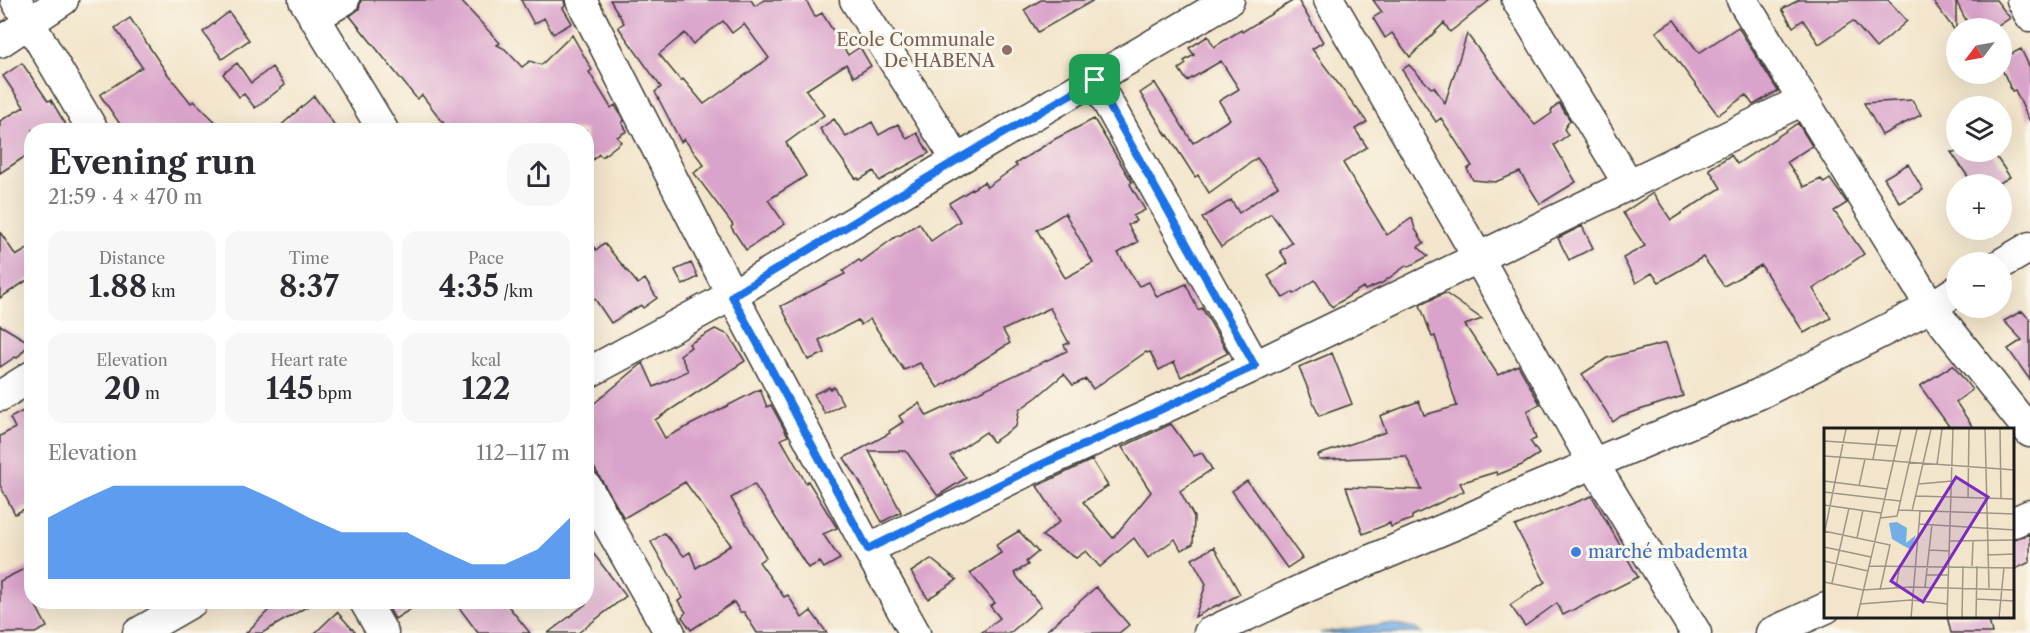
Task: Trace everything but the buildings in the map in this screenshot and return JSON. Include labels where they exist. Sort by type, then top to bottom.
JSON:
[{"type":"street","points":[[0,42],[23,11],[63,0]]},
{"type":"street","points":[[344,0],[309,9],[379,123]]},
{"type":"street","points":[[581,0],[732,296],[915,633]]},
{"type":"street","points":[[855,0],[957,160]]},
{"type":"street","points":[[594,370],[732,296],[1229,0]]},
{"type":"street","points":[[1329,0],[1479,258],[1593,463],[1696,633]]},
{"type":"street","points":[[1517,0],[1629,185]]},
{"type":"street","points":[[1742,0],[1931,307],[2030,432]]},
{"type":"street","points":[[2022,0],[2030,16]]},
{"type":"street","points":[[23,11],[89,123]]},
{"type":"street","points":[[1095,80],[1255,366]]},
{"type":"street","points":[[868,549],[1023,473],[1255,366],[1803,100]]},
{"type":"street","points":[[2012,258],[2030,247]]},
{"type":"street","points":[[1209,633],[1307,587],[1759,393],[1946,297]]},
{"type":"street","points":[[0,396],[24,381]]},
{"type":"street","points":[[594,500],[670,633]]},
{"type":"street","points":[[2015,521],[2030,515]]},
{"type":"street","points":[[138,633],[180,609]]},
{"type":"street","points":[[369,609],[383,633]]},
{"type":"street","points":[[1772,633],[1824,609]]},
{"type":"water","points":[[1384,624],[1409,627],[1422,633],[1320,633]]},
{"type":"place","name":"Ecole Communale De HABENA","points":[[1007,50]]},
{"type":"place","name":"marché mbademta","points":[[1576,552]]},
{"type":"route","points":[[1095,80],[1255,366],[1023,473],[868,549],[732,296],[957,160],[1095,80]]}]
